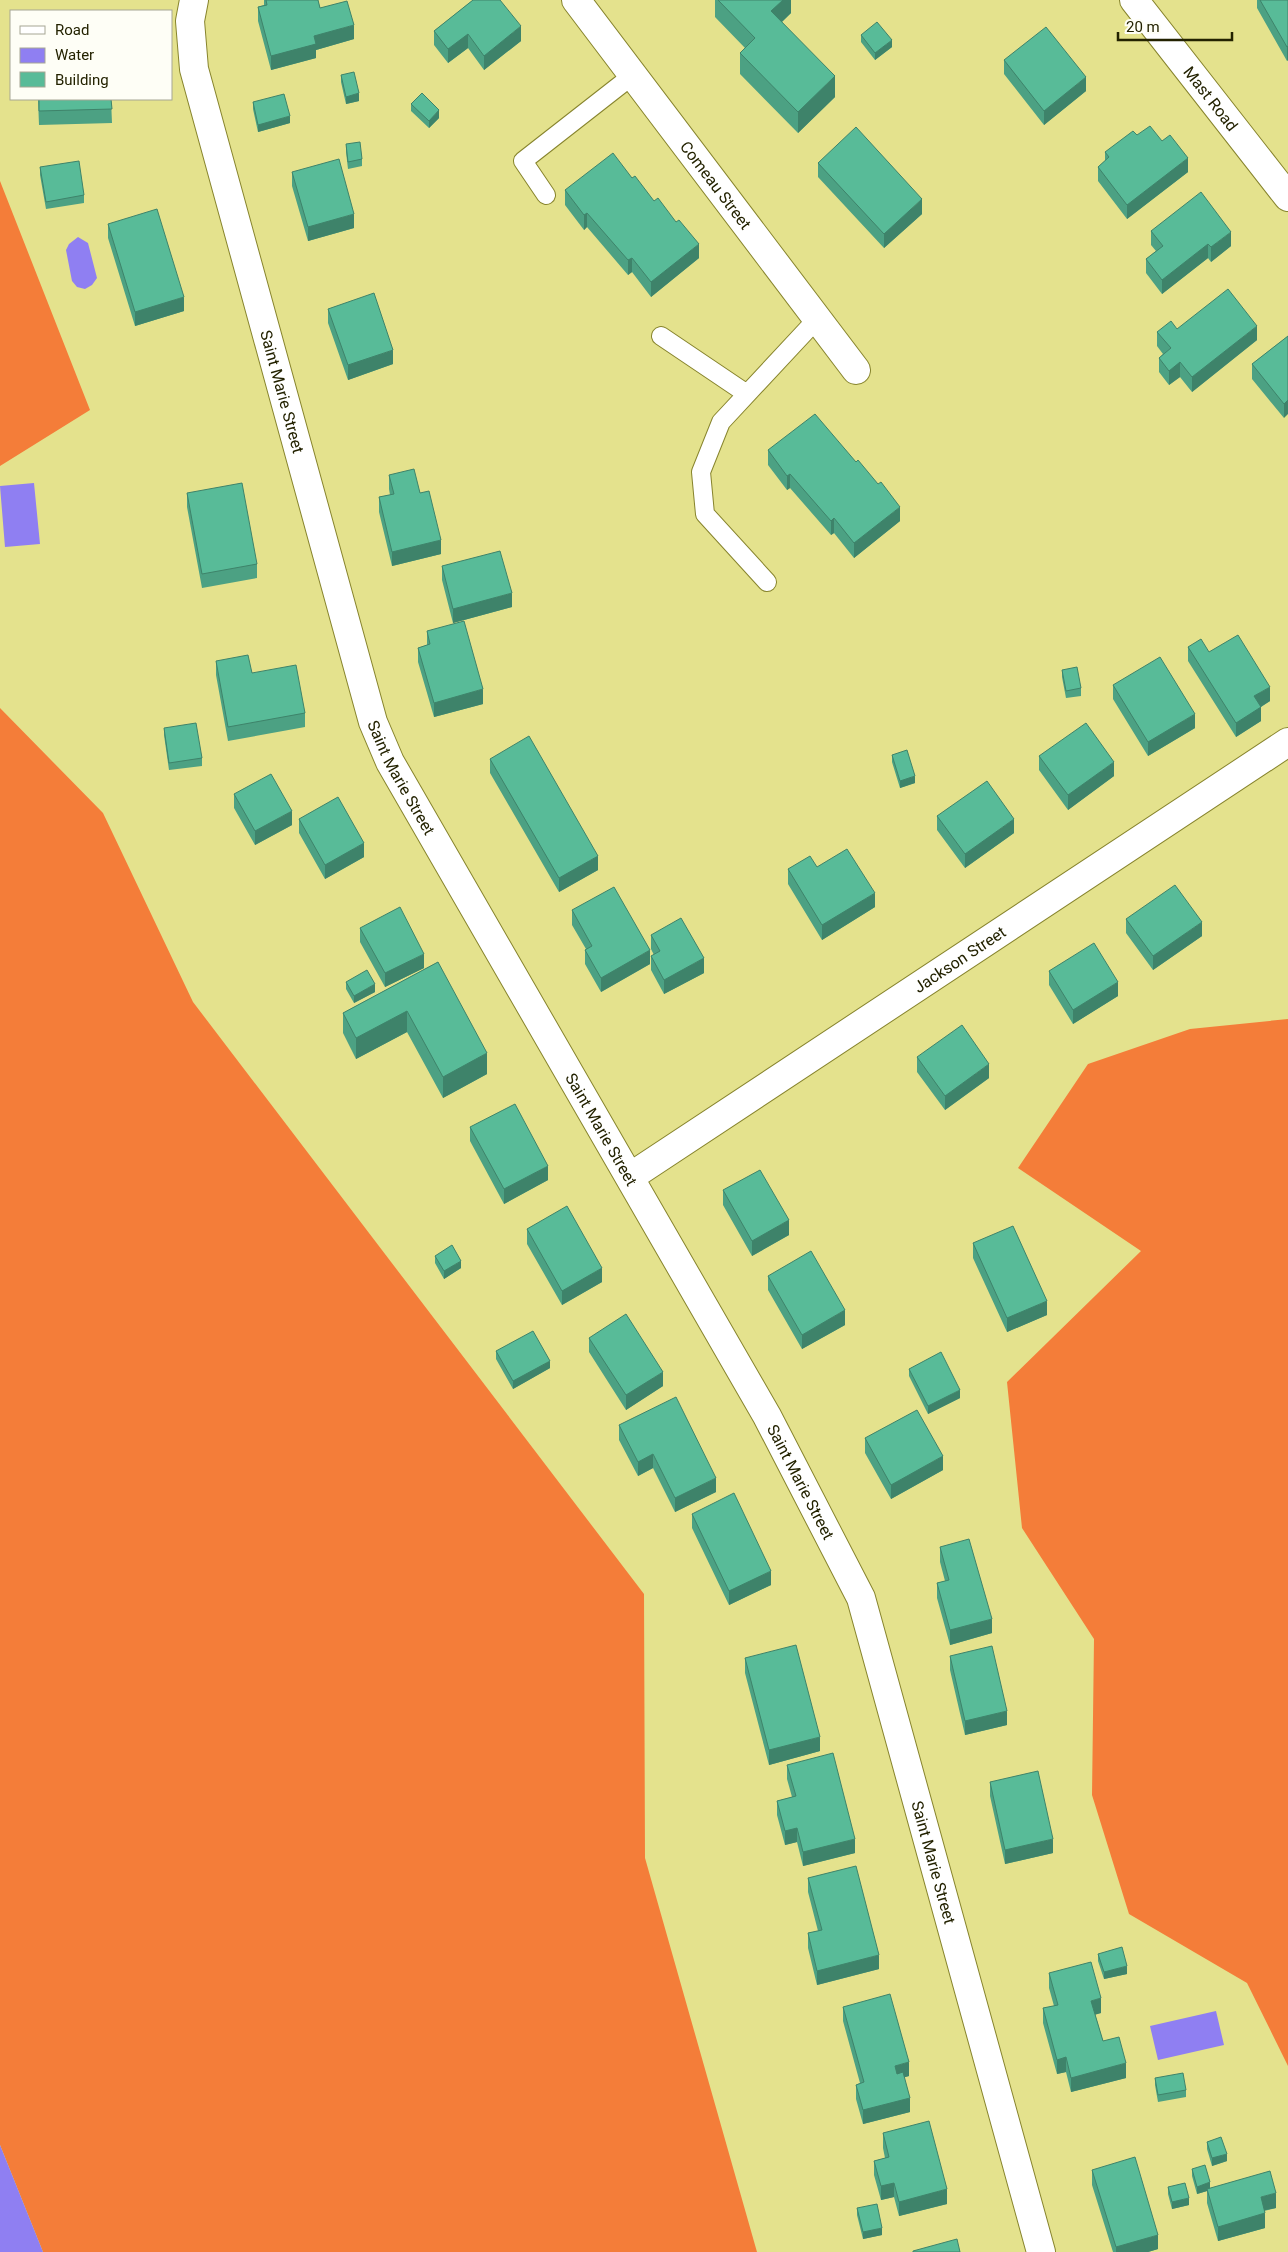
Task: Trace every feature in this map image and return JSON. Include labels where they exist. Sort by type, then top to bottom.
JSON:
[{"type":"street","name":"Saint Marie Street","points":[[194,0],[190,22],[194,68],[373,722],[390,762],[766,1416],[861,1598],[1041,2252]]},
{"type":"street","name":"Comeau Street","points":[[576,0],[856,370]]},
{"type":"street","name":"Mast Road","points":[[1134,0],[1288,197]]},
{"type":"street","name":"Jackson Street","points":[[630,1177],[1288,742]]},
{"type":"lane","points":[[546,195],[523,161],[633,75]]},
{"type":"lane","points":[[767,582],[705,514],[701,472],[721,422],[816,319]]},
{"type":"lane","points":[[660,336],[747,394]]},
{"type":"shaded area","points":[[0,181],[90,410],[0,466]]},
{"type":"shaded area","points":[[0,708],[103,813],[193,1002],[644,1594],[645,1858],[757,2252],[43,2252],[0,2145]]},
{"type":"shaded area","points":[[1288,1019],[1288,2066],[1247,1983],[1129,1914],[1092,1795],[1094,1639],[1022,1528],[1007,1382],[1141,1251],[1018,1168],[1088,1064],[1190,1029]]},
{"type":"water","points":[[78,237],[88,243],[97,278],[92,285],[85,289],[77,287],[72,281],[66,250],[69,244]]},
{"type":"water","points":[[34,483],[40,544],[5,547],[0,486]]},
{"type":"water","points":[[1216,2011],[1224,2045],[1158,2060],[1150,2026]]},
{"type":"water","points":[[0,2145],[43,2252],[0,2252]]},
{"type":"building","points":[[266,0],[318,0],[320,8],[347,1],[354,25],[314,36],[316,44],[271,56],[258,7],[267,5]]},
{"type":"building","points":[[473,0],[500,0],[521,26],[484,56],[468,34],[448,49],[434,31]]},
{"type":"building","points":[[718,0],[783,0],[771,11],[835,76],[798,112],[740,53],[755,38]]},
{"type":"building","points":[[1260,0],[1288,0],[1287,47]]},
{"type":"building","points":[[877,22],[892,40],[875,53],[861,35]]},
{"type":"building","points":[[1046,27],[1086,77],[1044,111],[1004,60]]},
{"type":"building","points":[[354,72],[359,93],[346,97],[341,75]]},
{"type":"building","points":[[422,93],[439,110],[429,121],[411,104]]},
{"type":"building","points":[[284,94],[290,116],[258,125],[253,102]]},
{"type":"building","points":[[39,100],[111,100],[112,109],[39,111]]},
{"type":"building","points":[[1150,126],[1162,141],[1170,135],[1188,158],[1127,205],[1098,167],[1109,157],[1105,152],[1133,131],[1137,135]]},
{"type":"building","points":[[856,127],[922,199],[884,234],[818,163]]},
{"type":"building","points":[[360,142],[362,159],[348,162],[346,144]]},
{"type":"building","points":[[613,153],[632,178],[635,176],[654,201],[658,198],[676,222],[679,220],[699,244],[651,282],[632,258],[628,260],[587,213],[584,215],[565,190]]},
{"type":"building","points":[[339,159],[354,214],[308,227],[292,172]]},
{"type":"building","points":[[79,161],[84,195],[46,202],[40,167]]},
{"type":"building","points":[[1201,192],[1231,232],[1211,247],[1208,244],[1162,280],[1146,259],[1163,246],[1151,231]]},
{"type":"building","points":[[157,209],[184,297],[135,312],[108,224]]},
{"type":"building","points":[[1228,289],[1257,326],[1192,377],[1180,362],[1169,371],[1159,358],[1171,348],[1157,332],[1171,321],[1177,329]]},
{"type":"building","points":[[374,293],[393,350],[348,365],[328,309]]},
{"type":"building","points":[[1288,336],[1288,400],[1284,404],[1252,364]]},
{"type":"building","points":[[815,414],[856,462],[858,460],[878,484],[881,482],[900,507],[854,543],[834,518],[831,521],[790,474],[787,476],[768,450]]},
{"type":"building","points":[[414,469],[420,493],[429,491],[441,540],[392,552],[379,497],[394,494],[389,475]]},
{"type":"building","points":[[242,483],[257,564],[202,574],[187,493]]},
{"type":"building","points":[[500,551],[512,593],[453,609],[442,566]]},
{"type":"building","points":[[464,621],[483,689],[434,703],[418,648],[430,644],[427,631]]},
{"type":"building","points":[[1238,635],[1270,687],[1254,696],[1261,707],[1236,723],[1188,647],[1201,639],[1209,652]]},
{"type":"building","points":[[248,655],[252,673],[296,665],[305,713],[228,727],[216,661]]},
{"type":"building","points":[[1160,657],[1195,714],[1148,742],[1113,685]]},
{"type":"building","points":[[1077,667],[1081,688],[1066,691],[1062,670]]},
{"type":"building","points":[[196,723],[202,758],[169,763],[164,728]]},
{"type":"building","points":[[1086,723],[1114,762],[1068,795],[1039,756]]},
{"type":"building","points":[[529,736],[598,856],[559,878],[490,759]]},
{"type":"building","points":[[907,750],[915,776],[900,781],[892,755]]},
{"type":"building","points":[[271,774],[292,811],[255,831],[234,794]]},
{"type":"building","points":[[987,781],[1014,819],[965,854],[937,816]]},
{"type":"building","points":[[338,797],[364,843],[325,865],[299,819]]},
{"type":"building","points":[[847,849],[875,893],[822,925],[788,869],[810,856],[817,867]]},
{"type":"building","points":[[1175,885],[1202,922],[1153,956],[1126,919]]},
{"type":"building","points":[[614,887],[650,950],[601,978],[585,950],[592,946],[572,910]]},
{"type":"building","points":[[400,907],[424,954],[385,973],[360,928]]},
{"type":"building","points":[[681,918],[704,958],[664,980],[651,956],[660,951],[651,935]]},
{"type":"building","points":[[1094,943],[1118,982],[1073,1010],[1049,971]]},
{"type":"building","points":[[438,962],[487,1053],[443,1077],[407,1011],[356,1038],[343,1013]]},
{"type":"building","points":[[367,970],[375,984],[354,996],[346,982]]},
{"type":"building","points":[[962,1025],[989,1064],[945,1096],[917,1057]]},
{"type":"building","points":[[515,1104],[548,1166],[504,1189],[470,1127]]},
{"type":"building","points":[[760,1170],[789,1220],[752,1241],[723,1190]]},
{"type":"building","points":[[567,1206],[602,1268],[562,1291],[527,1229]]},
{"type":"building","points":[[1013,1226],[1047,1301],[1007,1318],[973,1243]]},
{"type":"building","points":[[452,1245],[461,1261],[444,1271],[435,1256]]},
{"type":"building","points":[[811,1251],[845,1310],[802,1335],[768,1276]]},
{"type":"building","points":[[626,1314],[663,1372],[626,1395],[589,1338]]},
{"type":"building","points":[[533,1331],[550,1361],[513,1381],[496,1351]]},
{"type":"building","points":[[941,1352],[960,1390],[928,1406],[909,1369]]},
{"type":"building","points":[[676,1397],[716,1478],[675,1498],[653,1454],[638,1462],[619,1425]]},
{"type":"building","points":[[917,1410],[943,1456],[891,1485],[865,1438]]},
{"type":"building","points":[[734,1493],[771,1571],[729,1591],[692,1514]]},
{"type":"building","points":[[969,1539],[992,1619],[950,1630],[937,1583],[949,1580],[940,1547]]},
{"type":"building","points":[[796,1645],[820,1737],[769,1750],[745,1658]]},
{"type":"building","points":[[992,1646],[1007,1711],[965,1721],[950,1656]]},
{"type":"building","points":[[833,1753],[855,1839],[803,1852],[797,1828],[785,1831],[777,1801],[796,1796],[787,1765]]},
{"type":"building","points":[[1038,1771],[1053,1839],[1005,1850],[990,1782]]},
{"type":"building","points":[[856,1866],[879,1955],[817,1971],[808,1933],[822,1930],[808,1878]]},
{"type":"building","points":[[1122,1947],[1127,1966],[1104,1972],[1098,1954]]},
{"type":"building","points":[[1091,1962],[1101,1998],[1091,2001],[1103,2041],[1119,2037],[1126,2063],[1071,2078],[1066,2057],[1057,2060],[1043,2008],[1058,2005],[1049,1973]]},
{"type":"building","points":[[890,1994],[909,2062],[895,2066],[897,2074],[903,2072],[910,2098],[863,2110],[856,2085],[864,2082],[843,2007]]},
{"type":"building","points":[[1183,2073],[1186,2090],[1158,2095],[1155,2078]]},
{"type":"building","points":[[929,2121],[947,2189],[899,2202],[894,2183],[881,2186],[874,2161],[889,2157],[883,2133]]},
{"type":"building","points":[[1221,2137],[1227,2154],[1212,2158],[1207,2142]]},
{"type":"building","points":[[1135,2157],[1158,2235],[1116,2247],[1092,2170]]},
{"type":"building","points":[[1205,2165],[1210,2182],[1197,2187],[1192,2169]]},
{"type":"building","points":[[1270,2171],[1276,2193],[1261,2197],[1265,2213],[1218,2227],[1207,2189]]},
{"type":"building","points":[[1185,2183],[1189,2198],[1172,2202],[1168,2187]]},
{"type":"building","points":[[877,2204],[882,2228],[863,2232],[857,2208]]},
{"type":"building","points":[[957,2239],[960,2252],[913,2252],[913,2251]]}]
